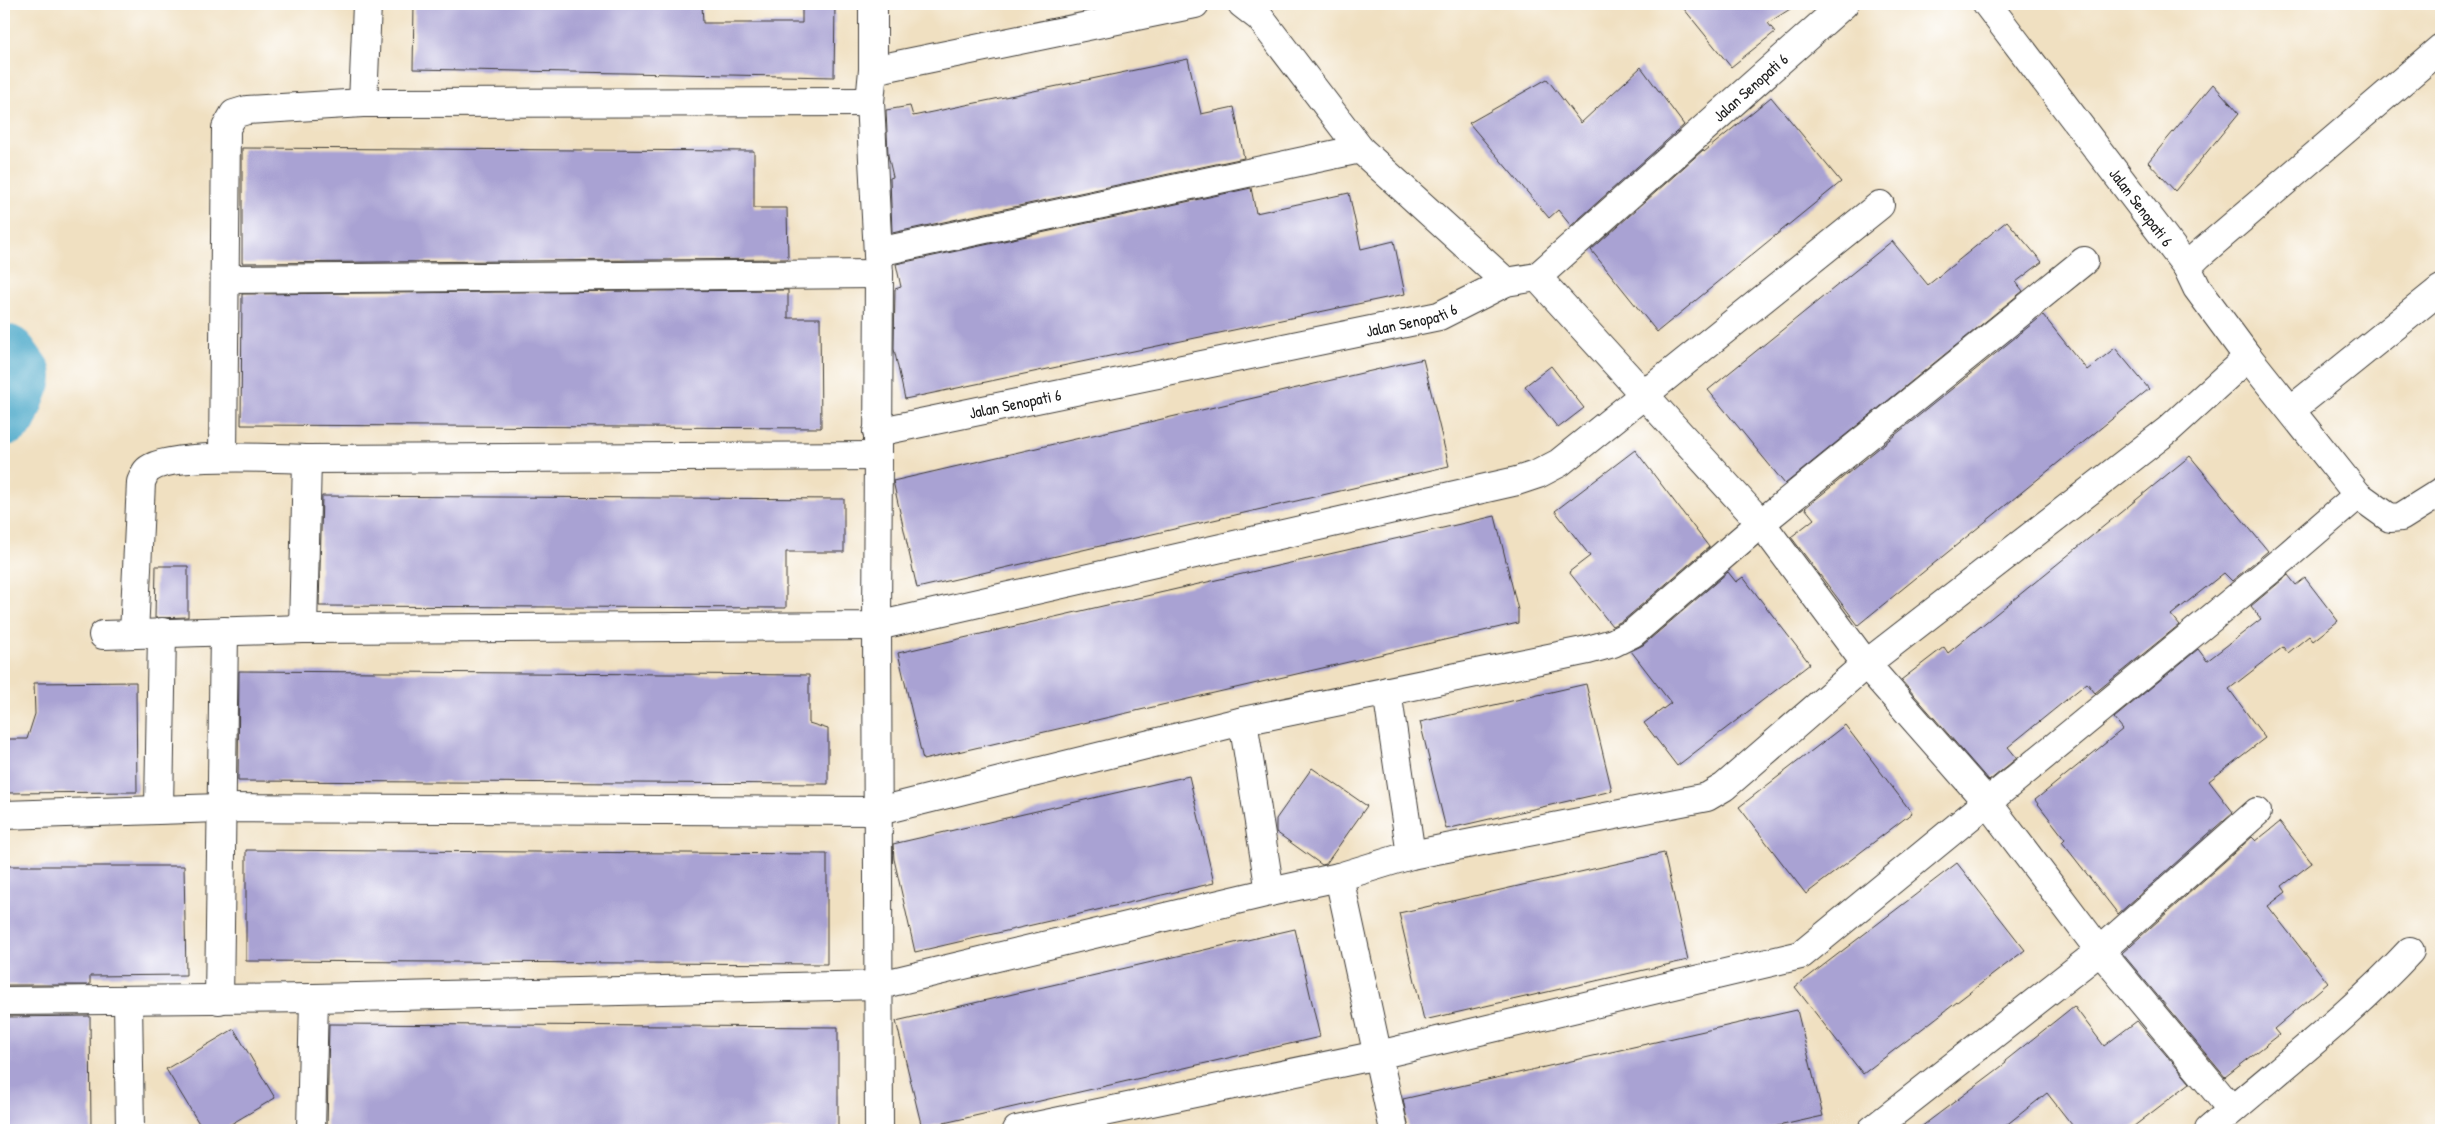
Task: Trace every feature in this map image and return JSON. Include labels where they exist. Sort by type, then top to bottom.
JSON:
[{"type":"street","points":[[363,104],[367,4]]},
{"type":"street","points":[[873,4],[873,70],[870,102],[879,263],[877,444],[879,1130]]},
{"type":"street","points":[[873,70],[1195,4]]},
{"type":"street","points":[[1242,4],[1260,18],[1360,149],[1506,282]]},
{"type":"street","name":"Jalan Senopati 6","points":[[134,634],[141,482],[147,470],[157,464],[223,457],[307,459],[877,444],[1439,316],[1506,282],[1537,277],[1844,4]]},
{"type":"street","name":"Jalan Senopati 6","points":[[1987,4],[2188,267],[2197,288],[2248,357],[2358,496],[2390,518],[2401,517],[2441,492]]},
{"type":"street","points":[[2188,267],[2199,255],[2441,48]]},
{"type":"street","points":[[223,457],[226,128],[234,114],[247,110],[363,104],[870,102]]},
{"type":"street","points":[[225,279],[879,263],[1360,149]]},
{"type":"street","points":[[103,635],[303,629],[877,626],[1517,481],[1538,474],[1559,463],[1646,395],[1880,205]]},
{"type":"street","points":[[4,815],[220,808],[879,810],[1243,721],[1588,650],[1613,643],[1633,633],[1760,524],[2084,261]]},
{"type":"street","points":[[1537,277],[1646,395],[1760,524],[1866,664],[1987,802],[2100,951],[2232,1110]]},
{"type":"street","points":[[2291,410],[2441,289]]},
{"type":"street","points":[[4,1001],[219,1000],[880,985],[1270,892],[1339,878],[1410,855],[1708,797],[1724,787],[1866,664],[2168,430],[2248,357]]},
{"type":"street","points":[[303,629],[307,459]]},
{"type":"street","points":[[1017,1130],[1378,1055],[1801,955],[2358,496]]},
{"type":"street","points":[[219,1000],[220,808],[224,631]]},
{"type":"street","points":[[159,809],[162,632]]},
{"type":"street","points":[[1387,690],[1410,855]]},
{"type":"street","points":[[1243,721],[1270,892]]},
{"type":"street","points":[[1872,1130],[2100,951],[2257,812]]},
{"type":"street","points":[[1339,878],[1394,1130]]},
{"type":"street","points":[[2209,1130],[2281,1067],[2312,1043],[2391,971],[2410,951]]},
{"type":"street","points":[[311,1130],[314,998]]},
{"type":"street","points":[[128,1001],[130,1130]]},
{"type":"building","points":[[414,4],[702,4],[703,23],[802,23],[802,4],[835,4],[834,77],[413,69]]},
{"type":"building","points":[[1680,4],[1798,4],[1768,23],[1775,32],[1731,67]]},
{"type":"building","points":[[1188,59],[1201,114],[1234,107],[1244,158],[892,233],[890,178],[893,177],[888,155],[886,110],[910,106],[913,116]]},
{"type":"building","points":[[1641,67],[1684,125],[1571,226],[1558,210],[1549,218],[1469,123],[1547,79],[1581,123]]},
{"type":"building","points":[[2213,84],[2239,113],[2175,191],[2148,162]]},
{"type":"building","points":[[1771,97],[1841,182],[1657,332],[1591,250],[1703,150],[1704,152]]},
{"type":"building","points":[[242,148],[754,151],[754,208],[787,208],[788,259],[242,263]]},
{"type":"building","points":[[1251,188],[1256,213],[1349,193],[1361,249],[1394,241],[1405,294],[905,399],[894,349],[895,289],[901,287],[896,264]]},
{"type":"building","points":[[2007,221],[2042,262],[2016,282],[2023,291],[1785,484],[1708,390],[1892,241],[1928,285]]},
{"type":"building","points":[[788,290],[788,318],[820,318],[821,428],[241,425],[242,294]]},
{"type":"building","points":[[2043,315],[2087,370],[2115,348],[2149,389],[1858,625],[1791,537],[1814,519],[1805,508]]},
{"type":"building","points":[[1423,359],[1449,466],[917,588],[893,481]]},
{"type":"building","points":[[1551,366],[1584,408],[1558,428],[1525,386]]},
{"type":"building","points":[[1635,450],[1709,547],[1624,620],[1612,626],[1569,572],[1590,556],[1555,511]]},
{"type":"building","points":[[2190,456],[2268,551],[2232,581],[2224,573],[2171,615],[2179,625],[2095,693],[2087,683],[2008,747],[2017,758],[1989,781],[1901,680],[1944,647],[1948,653]]},
{"type":"building","points":[[322,496],[844,499],[844,552],[786,552],[786,608],[319,606]]},
{"type":"building","points":[[1495,516],[1518,610],[1518,623],[923,760],[898,653]]},
{"type":"building","points":[[156,566],[188,566],[188,617],[155,618]]},
{"type":"building","points":[[1728,572],[1736,582],[1743,577],[1810,664],[1677,766],[1644,723],[1671,703],[1631,651],[1643,645]]},
{"type":"building","points":[[2288,575],[2296,585],[2305,578],[2338,621],[2313,641],[2309,636],[2288,653],[2283,647],[2229,689],[2265,738],[2209,781],[2233,812],[2118,914],[2062,842],[2065,839],[2035,800],[2123,729],[2114,718],[2198,649],[2207,661],[2261,619],[2251,606]]},
{"type":"building","points":[[239,671],[809,675],[809,723],[828,729],[828,784],[238,781]]},
{"type":"building","points":[[136,682],[137,792],[4,793],[4,739],[27,739],[35,714],[34,683]]},
{"type":"building","points":[[1586,684],[1612,791],[1446,829],[1420,722]]},
{"type":"building","points":[[1845,725],[1912,813],[1806,894],[1739,807]]},
{"type":"building","points":[[1312,768],[1367,806],[1326,864],[1322,865],[1276,832],[1276,819]]},
{"type":"building","points":[[1189,776],[1214,883],[915,952],[894,859],[893,844]]},
{"type":"building","points":[[2280,822],[2312,863],[2282,886],[2286,892],[2268,906],[2328,983],[2274,1029],[2279,1035],[2225,1077],[2122,953],[2252,837],[2256,841]]},
{"type":"building","points":[[246,850],[827,854],[827,964],[246,961]]},
{"type":"building","points":[[1664,853],[1688,960],[1424,1020],[1399,913]]},
{"type":"building","points":[[1957,863],[2025,950],[1863,1074],[1795,987]]},
{"type":"building","points":[[4,866],[184,866],[186,975],[90,976],[90,985],[4,985]]},
{"type":"building","points":[[1295,929],[1320,1037],[922,1128],[896,1021]]},
{"type":"building","points":[[2074,1006],[2104,1046],[2137,1021],[2190,1083],[2129,1130],[2076,1130],[2047,1093],[2000,1130],[1917,1130],[2006,1063],[2005,1061]]},
{"type":"building","points":[[1797,1010],[1823,1116],[1760,1130],[1409,1130],[1403,1099]]},
{"type":"building","points":[[90,1016],[91,1130],[4,1130],[4,1017]]},
{"type":"building","points":[[329,1024],[838,1027],[838,1130],[327,1130]]},
{"type":"building","points":[[234,1029],[275,1098],[221,1130],[203,1130],[166,1069]]},
{"type":"waterway","points":[[4,359],[17,377],[4,411]]}]
